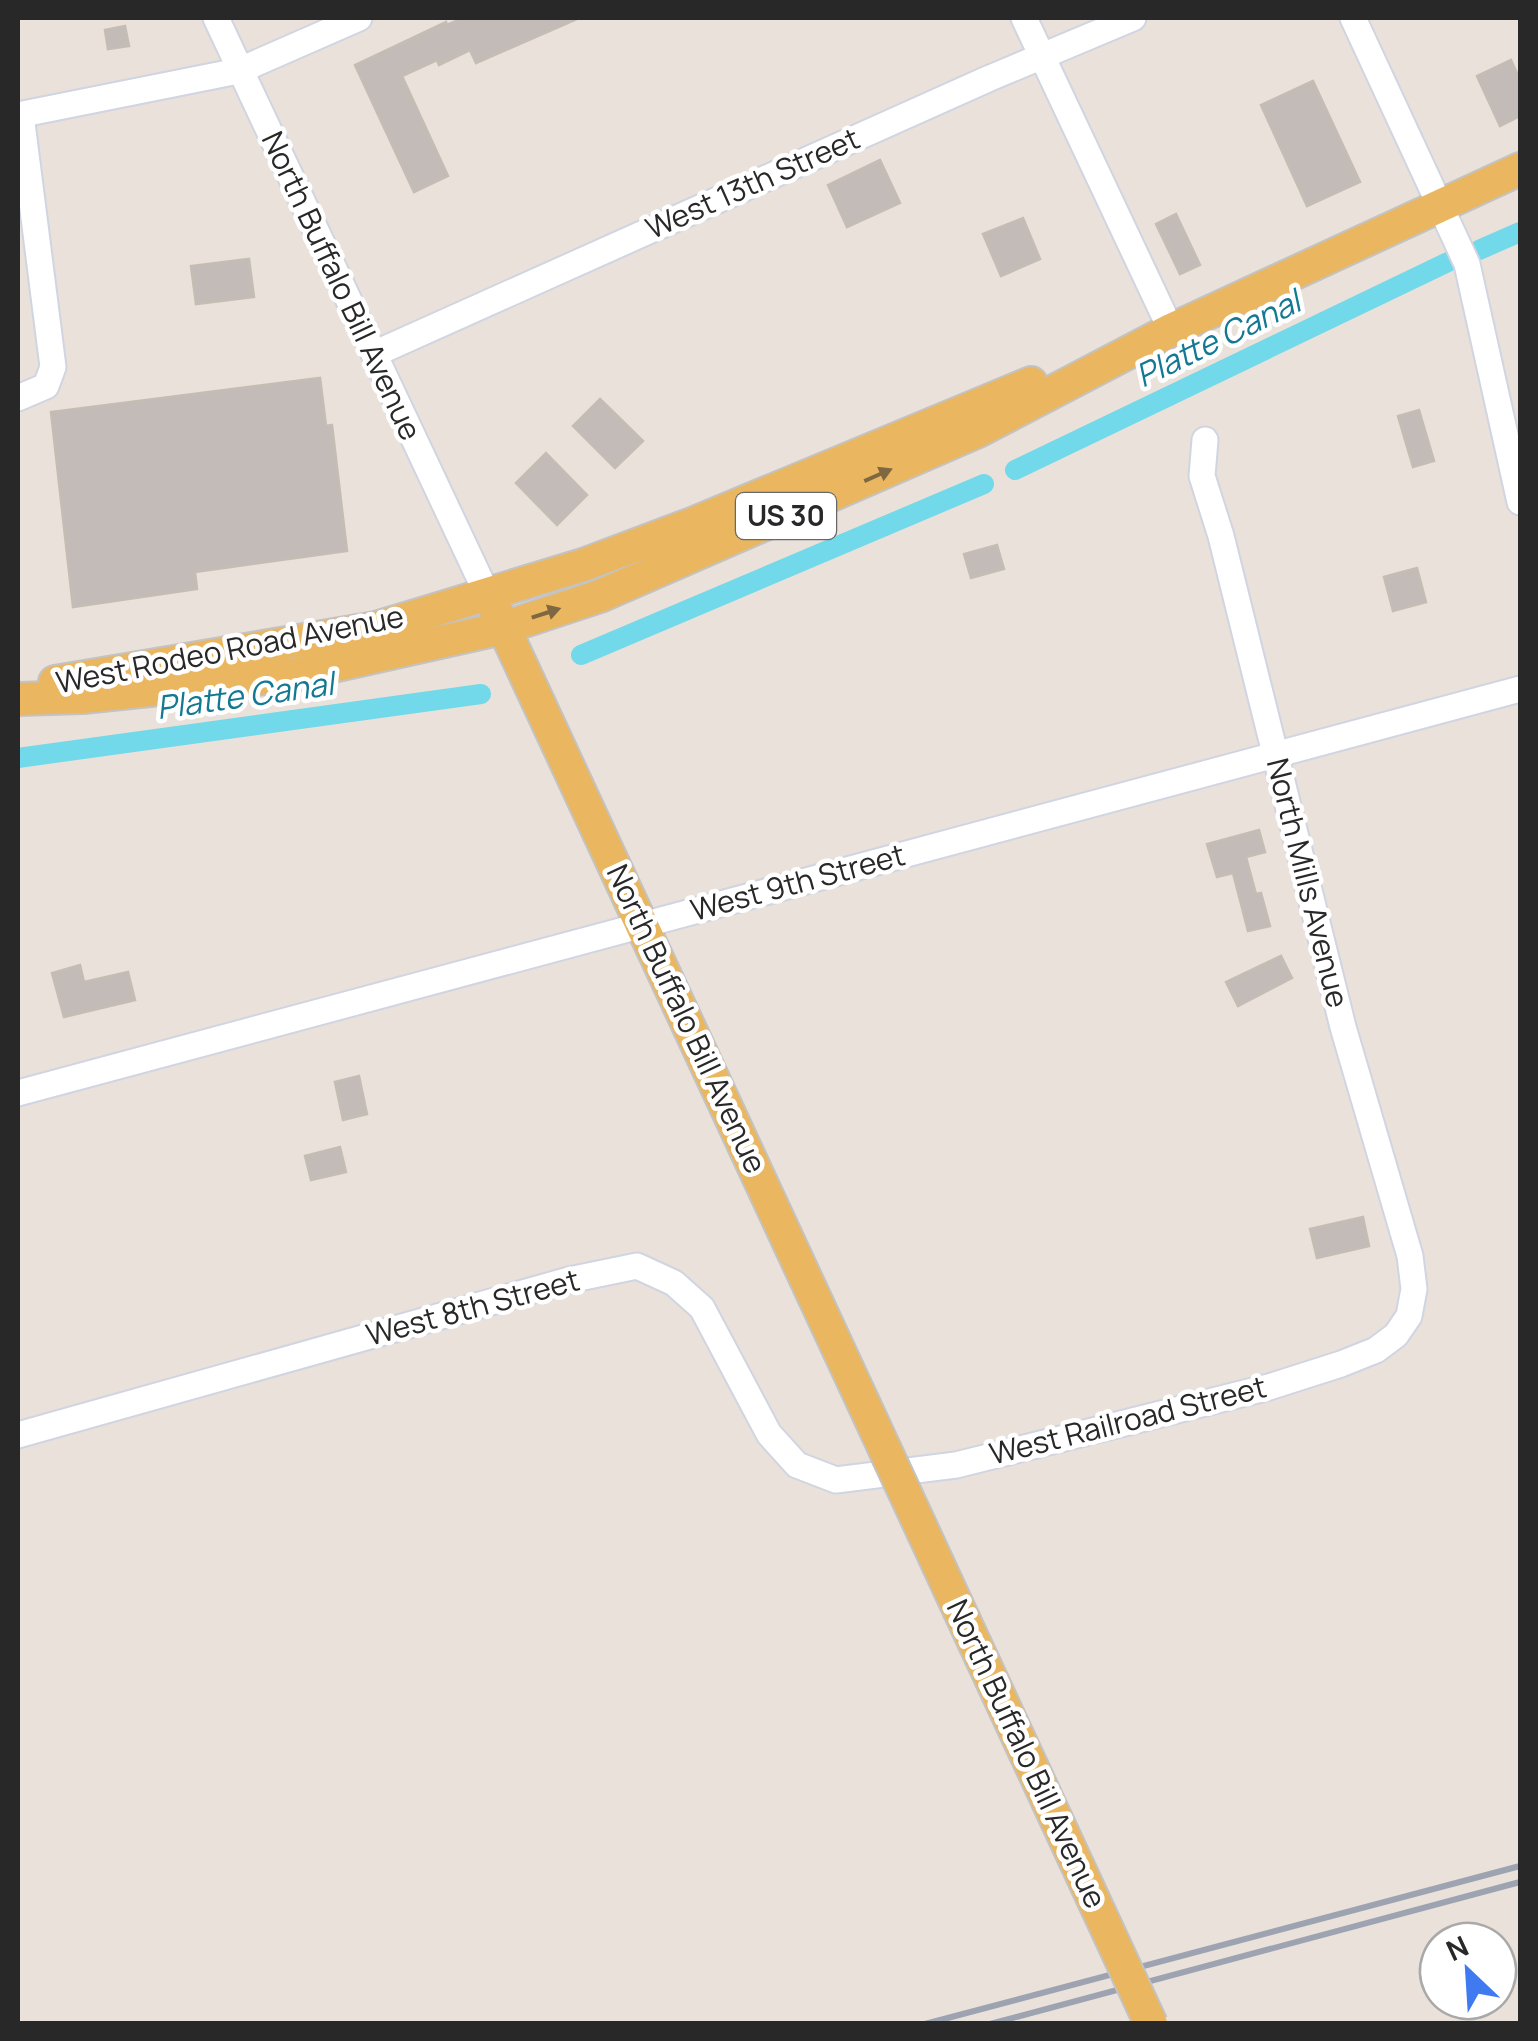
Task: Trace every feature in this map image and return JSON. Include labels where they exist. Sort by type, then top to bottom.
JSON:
[{"type":"main road","name":"West Rodeo Road Avenue","points":[[18,699],[84,697],[293,675],[503,628],[632,582],[960,438],[1170,330],[1520,169]]},
{"type":"main road","name":"West Rodeo Road Avenue","points":[[18,691],[80,675],[376,628],[582,566],[692,524],[966,408],[1170,330]]},
{"type":"main road","name":"North Buffalo Bill Avenue","points":[[487,594],[1151,2024]]},
{"type":"street","name":"North Buffalo Bill Avenue","points":[[216,18],[487,594]]},
{"type":"street","points":[[18,398],[46,386],[53,367],[19,115],[238,71],[359,18]]},
{"type":"street","points":[[1024,18],[1170,330]]},
{"type":"street","name":"West 13th Street","points":[[374,354],[1133,18]]},
{"type":"street","points":[[1353,18],[1467,264],[1520,502]]},
{"type":"street","name":"North Mills Avenue","points":[[1205,440],[1202,476],[1343,1027],[1410,1256],[1414,1289],[1410,1316],[1404,1324]]},
{"type":"street","name":"West 9th Street","points":[[18,1094],[1520,689]]},
{"type":"street","name":"West 8th Street","points":[[18,1435],[570,1280],[637,1266],[674,1283],[702,1308],[770,1434],[797,1465],[836,1480]]},
{"type":"street","name":"West Railroad Street","points":[[836,1480],[956,1464],[1269,1386],[1376,1350],[1404,1324]]},
{"type":"building","points":[[463,18],[579,18],[476,63],[470,50],[402,76],[448,176],[414,192],[355,65],[446,22],[447,25]]},
{"type":"building","points":[[125,26],[129,46],[108,49],[105,30]]},
{"type":"building","points":[[1511,60],[1520,80],[1520,116],[1500,126],[1477,76]]},
{"type":"building","points":[[1313,81],[1360,182],[1307,206],[1261,105]]},
{"type":"building","points":[[880,160],[900,203],[847,227],[828,185]]},
{"type":"building","points":[[1176,214],[1200,265],[1180,274],[1156,224]]},
{"type":"building","points":[[1023,218],[1040,259],[1001,276],[983,234]]},
{"type":"building","points":[[249,259],[254,297],[196,304],[191,266]]},
{"type":"building","points":[[320,378],[326,426],[332,425],[347,551],[195,572],[197,589],[73,607],[51,412]]},
{"type":"building","points":[[600,399],[643,441],[615,468],[573,426]]},
{"type":"building","points":[[1419,410],[1434,461],[1413,467],[1398,416]]},
{"type":"building","points":[[546,453],[587,495],[557,525],[516,483]]},
{"type":"building","points":[[997,545],[1004,569],[971,578],[964,554]]},
{"type":"building","points":[[1417,568],[1426,602],[1393,611],[1384,577]]},
{"type":"building","points":[[1259,830],[1265,852],[1246,857],[1270,926],[1248,931],[1233,873],[1217,877],[1207,844]]},
{"type":"building","points":[[1281,956],[1292,978],[1238,1006],[1226,982]]},
{"type":"building","points":[[80,965],[84,982],[128,972],[135,1000],[64,1017],[52,973]]},
{"type":"building","points":[[359,1076],[367,1114],[343,1120],[335,1082]]},
{"type":"building","points":[[340,1147],[346,1172],[311,1180],[305,1156]]},
{"type":"building","points":[[1363,1217],[1369,1246],[1317,1258],[1310,1229]]},
{"type":"waterway","points":[[1479,250],[1520,232]]},
{"type":"waterway","name":"Platte Canal","points":[[1015,470],[1448,262]]},
{"type":"waterway","name":"Platte Canal","points":[[581,655],[984,484]]},
{"type":"waterway","name":"Platte Canal","points":[[18,758],[481,694]]},
{"type":"railway","points":[[925,2024],[1520,1866]]},
{"type":"railway","points":[[990,2024],[1520,1882]]}]
